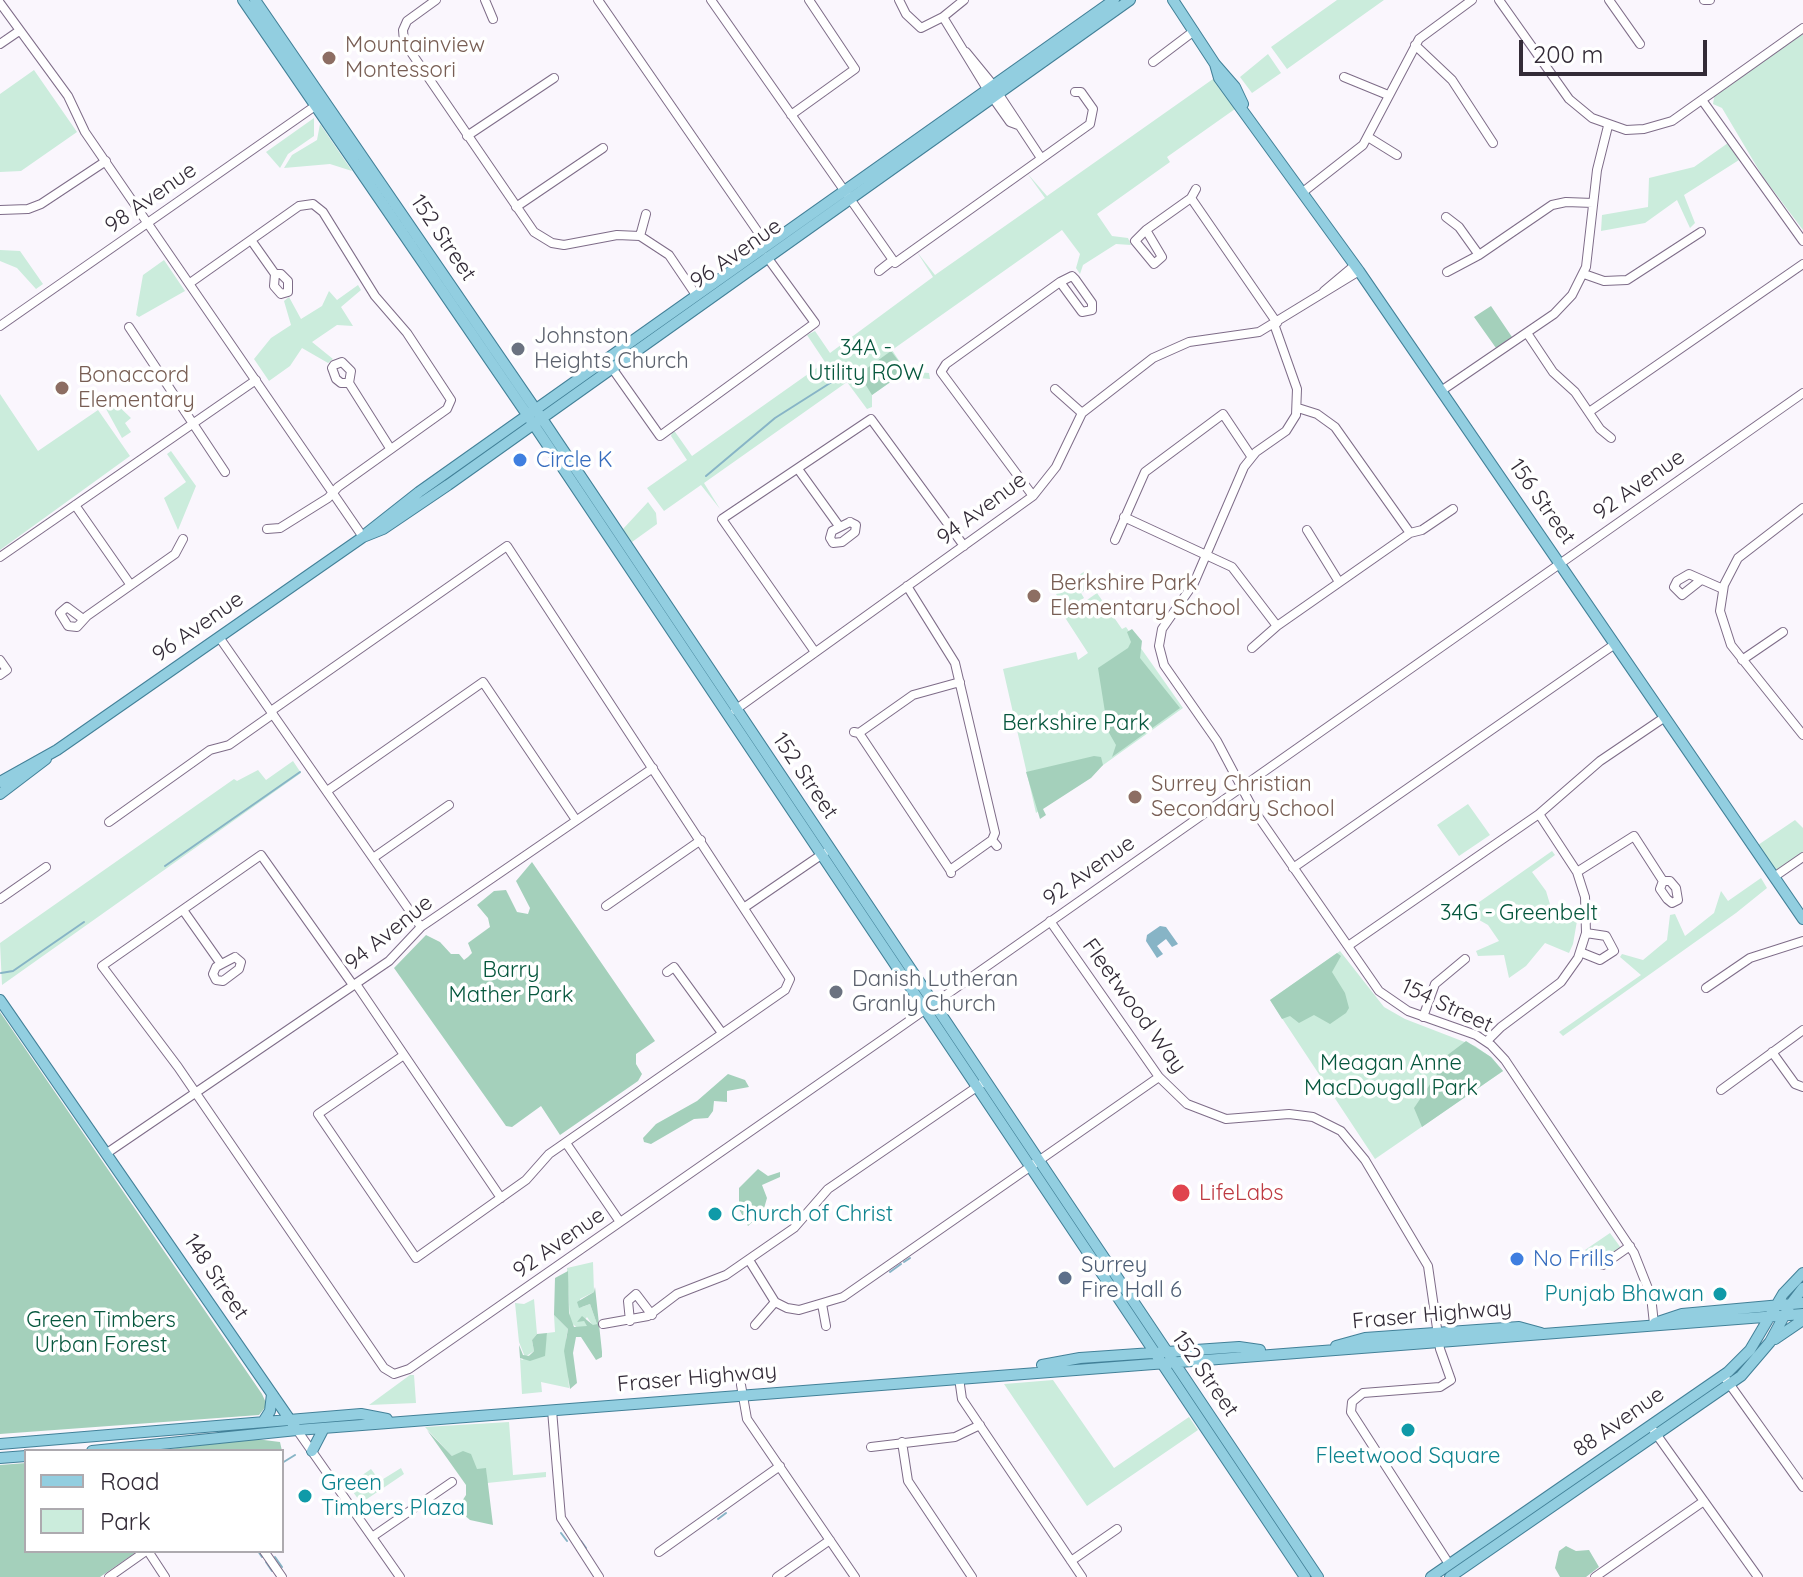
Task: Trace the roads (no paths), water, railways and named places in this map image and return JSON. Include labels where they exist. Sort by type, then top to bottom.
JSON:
[{"type":"main road","name":"152 Street","points":[[243,0],[320,103]]},
{"type":"main road","name":"152 Street","points":[[255,0],[320,103],[535,417],[612,523],[820,856],[923,1011],[980,1085]]},
{"type":"main road","name":"96 Avenue","points":[[992,93],[1114,0]]},
{"type":"main road","name":"96 Avenue","points":[[0,794],[57,750],[363,537],[383,529],[696,295],[767,251],[1130,0]]},
{"type":"main road","name":"156 Street","points":[[1173,0],[1215,64],[1219,78],[1245,109],[1357,268],[1803,919]]},
{"type":"main road","name":"96 Avenue","points":[[535,417],[612,368],[767,251]]},
{"type":"main road","points":[[692,310],[696,295]]},
{"type":"main road","name":"152 Street","points":[[535,417],[599,522],[731,712],[831,848],[933,1003],[980,1085],[1305,1577]]},
{"type":"main road","points":[[599,522],[612,523]]},
{"type":"main road","name":"96 Avenue","points":[[0,782],[57,750]]},
{"type":"main road","name":"148 Street","points":[[0,1000],[297,1430]]},
{"type":"main road","name":"152 Street","points":[[1091,1251],[1139,1332],[1189,1388],[1318,1577]]},
{"type":"main road","name":"88 Avenue","points":[[1726,1380],[1803,1273]]},
{"type":"main road","name":"88 Avenue","points":[[1431,1577],[1726,1380],[1748,1370],[1770,1342],[1803,1288]]},
{"type":"main road","name":"Fraser Highway","points":[[1649,1325],[1682,1314],[1803,1303]]},
{"type":"main road","name":"Fraser Highway","points":[[997,1375],[1080,1358],[1127,1355],[1199,1359],[1320,1351],[1439,1337],[1547,1334],[1803,1314]]},
{"type":"main road","points":[[1742,1319],[1752,1331],[1754,1345]]},
{"type":"main road","points":[[1770,1342],[1803,1320]]},
{"type":"main road","points":[[1127,1355],[1137,1345],[1139,1332]]},
{"type":"main road","name":"Fraser Highway","points":[[112,1449],[741,1390],[997,1375],[1241,1347],[1278,1353]]},
{"type":"main road","points":[[1189,1388],[1187,1375],[1199,1359]]},
{"type":"main road","points":[[263,1422],[270,1411],[272,1394]]},
{"type":"main road","name":"Fraser Highway","points":[[0,1444],[361,1414],[401,1422]]},
{"type":"main road","points":[[312,1451],[324,1428]]},
{"type":"main road","name":"88 Avenue","points":[[1450,1577],[1653,1430]]},
{"type":"main road","points":[[0,1458],[24,1456]]},
{"type":"street","points":[[436,0],[409,19],[403,30],[406,47],[534,232],[552,243],[570,245],[617,235],[640,236],[669,255],[696,295]]},
{"type":"street","points":[[485,0],[493,19]]},
{"type":"street","points":[[598,0],[816,320],[809,329],[660,436],[612,368]]},
{"type":"street","points":[[711,0],[894,261]]},
{"type":"street","points":[[791,115],[855,69],[809,0]]},
{"type":"street","points":[[899,0],[909,18],[921,28],[943,17],[964,0]]},
{"type":"street","points":[[1303,192],[1355,154],[1368,137],[1415,45],[1428,30],[1472,0]]},
{"type":"street","points":[[1499,0],[1569,99],[1584,113],[1608,126],[1626,130],[1672,121],[1803,28]]},
{"type":"street","points":[[1609,0],[1640,44]]},
{"type":"street","points":[[1704,0],[1710,0]]},
{"type":"street","points":[[0,3],[68,96],[78,121],[363,537]]},
{"type":"street","points":[[943,17],[1010,122],[1018,125],[1041,158]]},
{"type":"street","points":[[0,44],[19,31]]},
{"type":"street","points":[[1153,62],[1194,31]]},
{"type":"street","points":[[1415,45],[1452,80],[1493,143]]},
{"type":"street","points":[[1344,77],[1388,95]]},
{"type":"street","points":[[467,136],[554,78]]},
{"type":"street","points":[[879,271],[1092,121],[1093,109],[1081,92],[1075,92]]},
{"type":"street","points":[[1702,100],[1803,241]]},
{"type":"street","name":"98 Avenue","points":[[0,326],[320,103]]},
{"type":"street","points":[[1441,391],[1563,307],[1584,274],[1593,203],[1608,126]]},
{"type":"street","points":[[1368,137],[1397,155]]},
{"type":"street","points":[[516,207],[603,148]]},
{"type":"street","points":[[0,210],[28,209],[41,204],[106,161]]},
{"type":"street","points":[[1146,230],[1191,198],[1196,189]]},
{"type":"street","points":[[1191,198],[1276,324],[1295,384],[1298,408],[1286,431],[1251,456],[1207,553]]},
{"type":"street","points":[[1447,272],[1479,255],[1552,205],[1569,201],[1593,203]]},
{"type":"street","points":[[190,283],[299,206],[313,204],[343,241],[375,296],[407,333],[451,403],[435,419],[390,448],[333,493],[280,528],[267,529]]},
{"type":"street","points":[[640,236],[646,214]]},
{"type":"street","points":[[1446,217],[1459,227],[1479,255]]},
{"type":"street","points":[[1584,274],[1609,282],[1627,280],[1701,232]]},
{"type":"street","points":[[251,240],[275,274]]},
{"type":"street","points":[[1589,412],[1803,264]]},
{"type":"street","name":"94 Avenue","points":[[731,712],[1033,496],[1056,467],[1082,413],[1100,396],[1168,349],[1199,340],[1242,337],[1276,324],[1357,268]]},
{"type":"street","points":[[1033,496],[941,372],[946,364],[1060,282],[1072,276],[1092,303],[1092,310],[1082,312],[1060,282]]},
{"type":"street","points":[[129,327],[195,422],[225,472]]},
{"type":"street","points":[[1527,333],[1553,372],[1611,438]]},
{"type":"street","points":[[0,557],[256,380]]},
{"type":"street","points":[[349,383],[390,448]]},
{"type":"street","points":[[1055,389],[1082,413]]},
{"type":"street","name":"92 Avenue","points":[[195,1093],[384,1368],[394,1374],[409,1369],[1803,393]]},
{"type":"street","points":[[1298,408],[1332,423],[1410,533]]},
{"type":"street","points":[[1115,540],[1145,472],[1223,414],[1251,456]]},
{"type":"street","points":[[815,652],[722,519],[871,419],[964,546]]},
{"type":"street","points":[[798,469],[839,526]]},
{"type":"street","points":[[75,505],[130,584]]},
{"type":"street","points":[[1803,508],[1745,550],[1731,567],[1723,589],[1722,624],[1742,660],[1803,734]]},
{"type":"street","points":[[1252,648],[1277,626],[1339,582],[1410,533],[1422,530],[1453,509]]},
{"type":"street","points":[[1124,517],[1207,553],[1239,574],[1277,626]]},
{"type":"street","points":[[1307,530],[1339,582]]},
{"type":"street","points":[[83,619],[175,554],[183,539]]},
{"type":"street","points":[[109,822],[205,753],[229,745],[507,546],[788,973],[789,983],[566,1143],[501,1198],[416,1258],[318,1114],[404,1055]]},
{"type":"street","name":"154 Street","points":[[1207,553],[1188,593],[1166,622],[1159,646],[1166,669],[1208,727],[1253,809],[1384,996],[1423,1017],[1487,1041],[1505,1060],[1630,1246],[1651,1296],[1649,1325]]},
{"type":"street","points":[[1701,580],[1723,589]]},
{"type":"street","points":[[907,586],[953,655],[960,682],[995,833],[995,843],[951,872],[856,733],[913,695],[960,682]]},
{"type":"street","points":[[1742,660],[1783,632]]},
{"type":"street","points":[[219,637],[421,927]]},
{"type":"street","points":[[1293,868],[1615,644]]},
{"type":"street","points":[[0,660],[7,670],[0,675]]},
{"type":"street","points":[[327,791],[483,682],[576,820]]},
{"type":"street","points":[[1348,946],[1539,814],[1600,761],[1665,717]]},
{"type":"street","name":"94 Avenue","points":[[107,1153],[389,961],[421,927],[653,768]]},
{"type":"street","points":[[373,858],[449,805]]},
{"type":"street","points":[[1487,1041],[1501,1027],[1557,987],[1582,948],[1586,933],[1585,897],[1577,872],[1539,814]]},
{"type":"street","points":[[1577,872],[1634,836],[1663,881]]},
{"type":"street","points":[[606,906],[701,840]]},
{"type":"street","points":[[745,907],[831,848]]},
{"type":"street","points":[[195,1093],[102,966],[261,855],[404,1055],[501,1198]]},
{"type":"street","points":[[1774,877],[1803,857]]},
{"type":"street","points":[[0,899],[46,867]]},
{"type":"street","points":[[183,910],[221,964]]},
{"type":"street","name":"Fleetwood Way","points":[[1050,921],[1159,1077],[1187,1104],[1209,1115],[1240,1120],[1296,1114],[1318,1119],[1341,1131],[1360,1151],[1424,1258],[1433,1282],[1439,1337],[1451,1380],[1440,1387],[1363,1393],[1354,1399],[1351,1408],[1354,1418],[1449,1564]]},
{"type":"street","points":[[1582,948],[1600,960],[1614,951],[1606,936],[1586,933]]},
{"type":"street","points":[[1706,988],[1750,958],[1803,941]]},
{"type":"street","points":[[1423,1017],[1435,984],[1465,959]]},
{"type":"street","points":[[667,972],[674,967],[722,1033]]},
{"type":"street","points":[[1721,1090],[1803,1030]]},
{"type":"street","points":[[1772,1052],[1795,1084],[1803,1087]]},
{"type":"street","points":[[749,1260],[775,1302],[799,1310],[843,1297],[1159,1077]]},
{"type":"street","points":[[603,1324],[652,1315],[677,1294],[715,1281],[749,1260],[797,1225],[825,1192],[980,1085]]},
{"type":"street","points":[[566,1143],[620,1222]]},
{"type":"street","points":[[1603,1265],[1630,1246]]},
{"type":"street","points":[[630,1321],[628,1301],[636,1294],[652,1315]]},
{"type":"street","points":[[755,1325],[775,1302]]},
{"type":"street","points":[[822,1304],[826,1326]]},
{"type":"street","points":[[959,1378],[962,1399],[1082,1577]]},
{"type":"street","points":[[1726,1380],[1803,1487]]},
{"type":"street","points":[[741,1390],[747,1419],[855,1577]]},
{"type":"street","points":[[552,1410],[561,1518],[599,1577]]},
{"type":"street","points":[[871,1447],[955,1437],[980,1425]]},
{"type":"street","name":"148 Street","points":[[297,1430],[400,1577]]},
{"type":"street","points":[[1653,1430],[1753,1575]]},
{"type":"street","points":[[902,1442],[908,1481],[972,1577]]},
{"type":"street","points":[[659,1552],[780,1466]]},
{"type":"street","points":[[372,1537],[452,1482]]},
{"type":"street","points":[[1595,1577],[1704,1501]]},
{"type":"street","points":[[1071,1561],[1117,1529]]},
{"type":"street","points":[[777,1577],[830,1540]]},
{"type":"street","points":[[109,1577],[144,1553]]},
{"type":"street","points":[[148,1553],[165,1577]]},
{"type":"street","points":[[265,1553],[282,1577]]},
{"type":"water","points":[[1160,926],[1166,927],[1178,944],[1172,947],[1166,939],[1157,946],[1163,954],[1157,958],[1146,941],[1147,935]]},
{"type":"waterway","points":[[706,476],[775,418],[838,378]]},
{"type":"waterway","points":[[165,866],[300,772]]},
{"type":"waterway","points":[[1,973],[13,971],[84,922]]},
{"type":"waterway","points":[[904,1262],[910,1258]]},
{"type":"waterway","points":[[890,1272],[901,1264]]},
{"type":"waterway","points":[[284,1462],[295,1455]]},
{"type":"waterway","points":[[718,1519],[726,1513]]},
{"type":"waterway","points":[[561,1533],[567,1541]]},
{"type":"waterway","points":[[581,1541],[586,1548]]},
{"type":"waterway","points":[[259,1553],[262,1557]]},
{"type":"waterway","points":[[275,1557],[282,1567]]},
{"type":"waterway","points":[[266,1562],[272,1571]]},
{"type":"place","name":"Mountainview Montessori","points":[[329,58]]},
{"type":"place","name":"Johnston Heights Church","points":[[518,349]]},
{"type":"place","name":"Bonaccord Elementary","points":[[62,388]]},
{"type":"place","name":"Circle K","points":[[520,460]]},
{"type":"place","name":"Berkshire Park Elementary School","points":[[1034,596]]},
{"type":"place","name":"Surrey Christian Secondary School","points":[[1135,797]]},
{"type":"place","name":"Danish Lutheran Granly Church","points":[[836,992]]},
{"type":"place","name":"LifeLabs","points":[[1181,1193]]},
{"type":"place","name":"Church of Christ","points":[[715,1214]]},
{"type":"place","name":"No Frills","points":[[1517,1259]]},
{"type":"place","name":"Surrey Fire Hall 6","points":[[1065,1278]]},
{"type":"place","name":"Punjab Bhawan","points":[[1720,1294]]},
{"type":"place","name":"Fleetwood Square","points":[[1408,1430]]},
{"type":"place","name":"Green Timbers Plaza","points":[[305,1496]]},
{"type":"park label","name":"34A - Utility ROW","points":[[866,360]]},
{"type":"park label","name":"Berkshire Park","points":[[1076,723]]},
{"type":"park label","name":"34G - Greenbelt","points":[[1519,913]]},
{"type":"park label","name":"Barry Mather Park","points":[[511,982]]},
{"type":"park label","name":"Meagan Anne MacDougall Park","points":[[1391,1076]]},
{"type":"park label","name":"Green Timbers Urban Forest","points":[[101,1332]]}]
